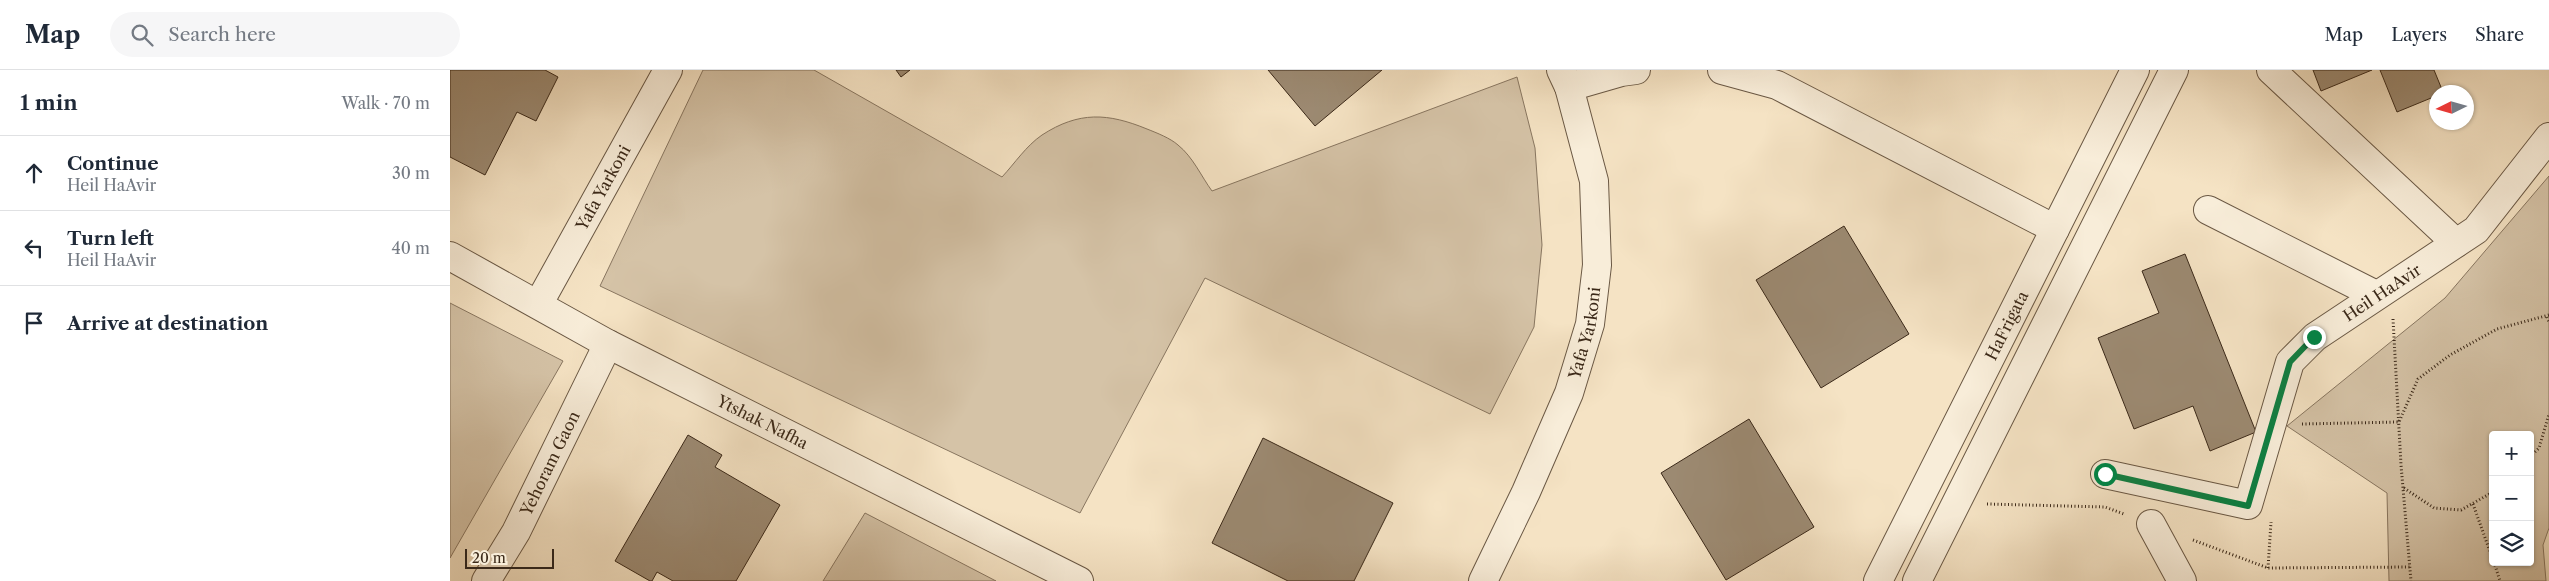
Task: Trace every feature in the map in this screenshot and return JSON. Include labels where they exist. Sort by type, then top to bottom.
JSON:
[{"type":"street","name":"Yafa Yarkoni","points":[[539,303],[668,70]]},
{"type":"street","points":[[1565,79],[1636,70]]},
{"type":"street","points":[[1722,70],[1777,85],[2055,229]]},
{"type":"street","name":"HaFrigata","points":[[1878,581],[2135,70]]},
{"type":"street","points":[[1917,581],[2174,70]]},
{"type":"street","points":[[2271,70],[2456,243]]},
{"type":"street","name":"Yafa Yarkoni","points":[[1483,581],[1526,492],[1569,393],[1590,324],[1597,265],[1594,180],[1565,79]]},
{"type":"street","name":"Heil HaAvir","points":[[2105,474],[2248,506],[2270,425],[2290,362],[2314,337],[2476,230],[2549,137]]},
{"type":"street","points":[[2208,210],[2384,289]]},
{"type":"street","name":"Ytshak Nafha","points":[[450,256],[539,303],[608,344],[1079,581]]},
{"type":"street","name":"Yehoram Gaon","points":[[486,581],[516,532],[608,344]]},
{"type":"street","points":[[2151,524],[2182,581]]},
{"type":"path","points":[[2384,289],[2399,422],[2412,581]]},
{"type":"path","points":[[2399,422],[2418,379],[2450,355],[2497,329],[2548,316],[2549,322]]},
{"type":"path","points":[[2534,453],[2539,448],[2549,414]]},
{"type":"path","points":[[2270,425],[2399,422]]},
{"type":"path","points":[[2403,488],[2434,508],[2461,510],[2489,494]]},
{"type":"path","points":[[2473,504],[2489,550]]},
{"type":"path","points":[[2495,566],[2500,581]]},
{"type":"shaded area","points":[[703,70],[814,70],[1002,177],[1031,144],[1056,127],[1081,118],[1094,117],[1119,120],[1155,132],[1175,142],[1188,155],[1212,191],[1517,77],[1535,148],[1542,245],[1534,327],[1490,414],[1205,278],[1080,513],[600,286]]},
{"type":"shaded area","points":[[2549,176],[2549,528],[2543,545],[2546,581],[2389,581],[2387,493],[2287,426],[2445,298]]},
{"type":"shaded area","points":[[450,303],[563,361],[450,558]]},
{"type":"shaded area","points":[[865,513],[996,581],[823,581]]},
{"type":"building","points":[[450,70],[545,70],[558,77],[536,121],[517,112],[485,175],[450,157]]},
{"type":"building","points":[[896,70],[910,70],[901,77]]},
{"type":"building","points":[[1268,70],[1382,70],[1315,126]]},
{"type":"building","points":[[2313,70],[2372,70],[2321,91]]},
{"type":"building","points":[[2380,70],[2434,70],[2440,85],[2429,85],[2429,99],[2397,112]]},
{"type":"building","points":[[1844,226],[1909,334],[1821,388],[1756,280]]},
{"type":"building","points":[[2185,254],[2256,432],[2210,451],[2193,406],[2134,429],[2098,338],[2159,313],[2142,271]]},
{"type":"building","points":[[1749,419],[1814,527],[1726,580],[1661,473]]},
{"type":"building","points":[[688,435],[722,455],[715,467],[780,505],[736,581],[673,581],[657,572],[652,581],[650,581],[615,561]]},
{"type":"building","points":[[1263,438],[1393,503],[1354,581],[1288,581],[1212,543]]},
{"type":"route","points":[[2105,474],[2248,506],[2275,407],[2290,362],[2314,337]]}]
